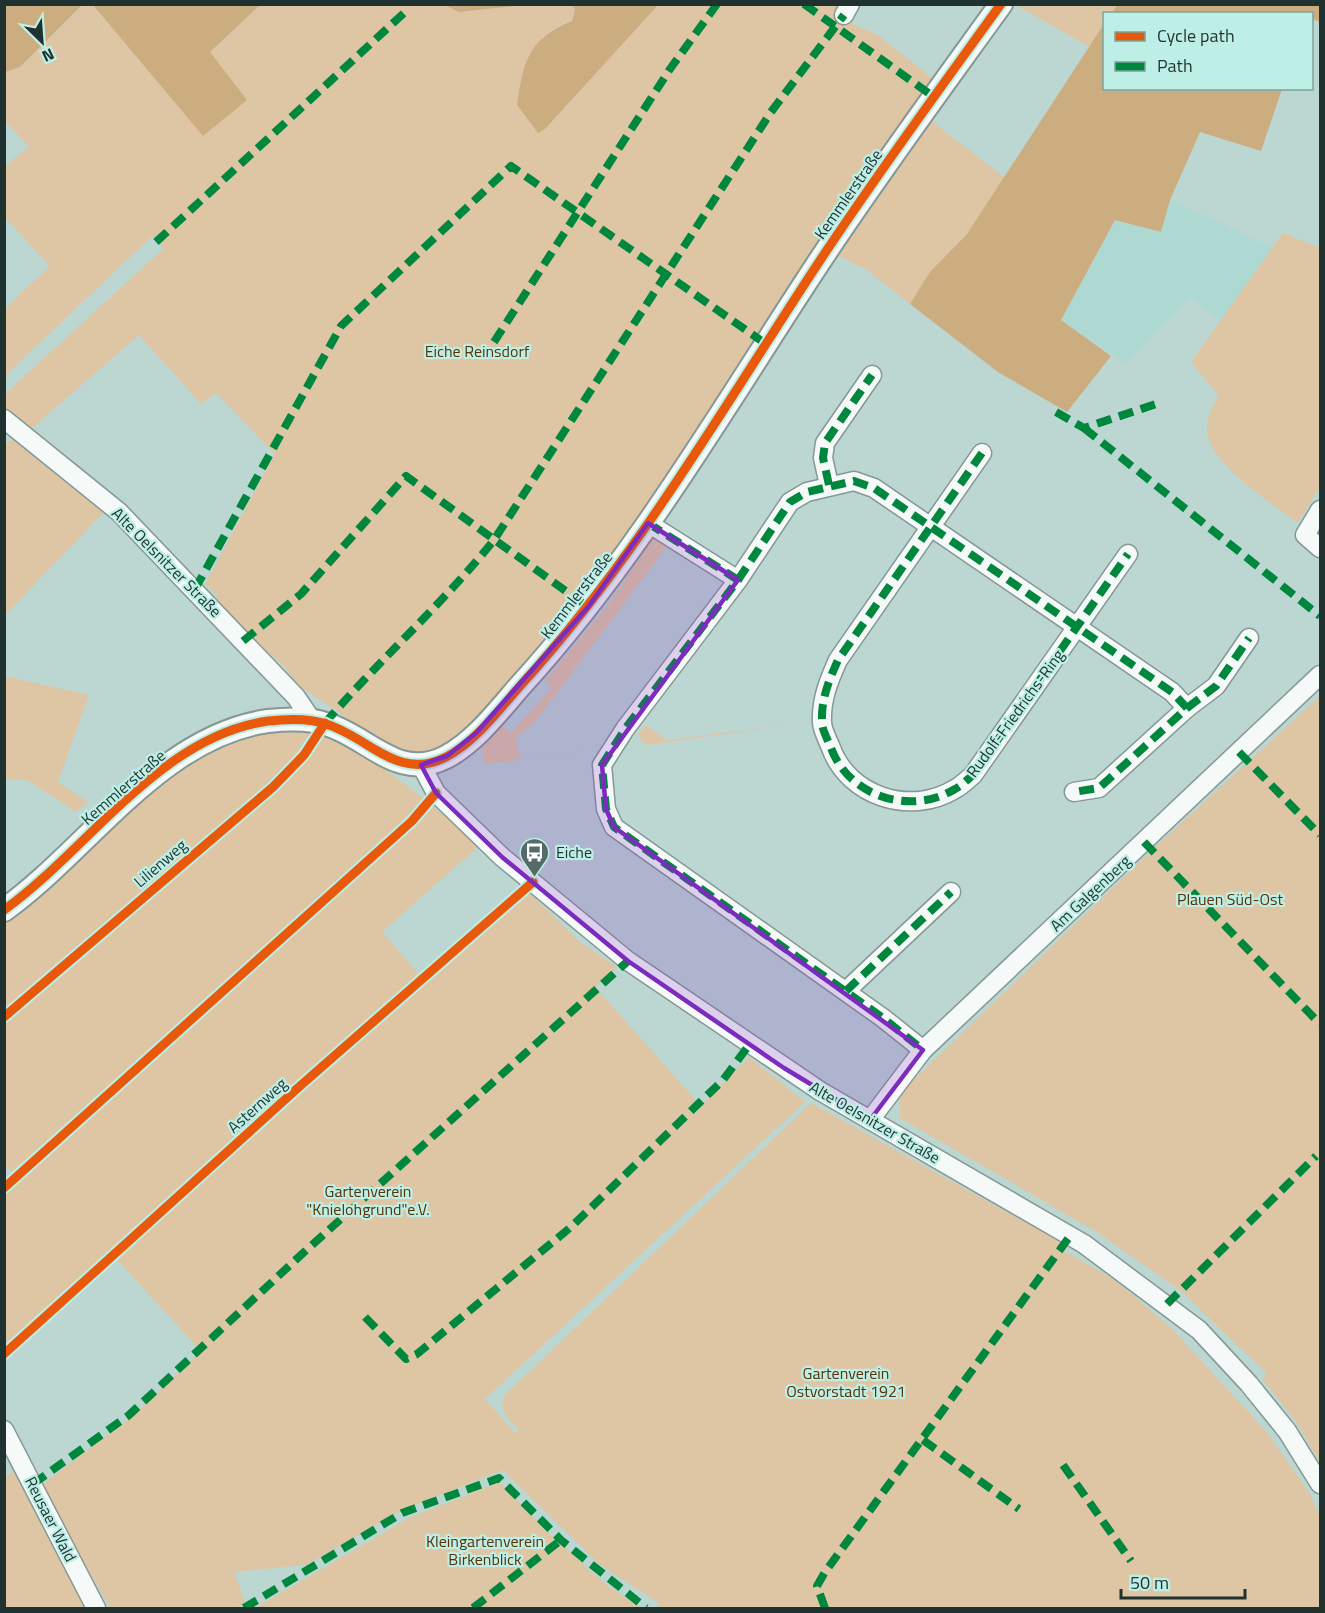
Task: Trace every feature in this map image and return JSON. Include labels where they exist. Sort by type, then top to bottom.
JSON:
[{"type":"street","name":"Kemmlerstraße","points":[[4,910],[156,775],[190,749],[243,726],[292,719],[325,723],[394,762],[421,765],[447,756],[493,717],[588,607],[648,523],[820,260],[1000,4]]},
{"type":"street","points":[[829,485],[824,458],[825,443],[872,375]]},
{"type":"street","name":"Alte Oelsnitzer Straße","points":[[4,419],[119,512],[296,697],[313,722]]},
{"type":"street","name":"Rudolf-Friedrichs-Ring","points":[[982,453],[838,660],[825,687],[822,724],[834,758],[849,777],[868,791],[886,799],[910,802],[934,798],[954,790],[964,782],[990,752],[1128,554]]},
{"type":"street","points":[[923,1050],[846,992],[614,827],[606,809],[602,765],[625,729],[738,580],[790,502],[807,492],[829,485],[854,481],[874,488],[1172,692],[1187,708]]},
{"type":"street","points":[[1320,510],[1305,536],[1320,548]]},
{"type":"street","points":[[648,523],[738,580]]},
{"type":"street","points":[[1074,792],[1099,788],[1187,708],[1216,686],[1249,638]]},
{"type":"street","name":"Am Galgenberg","points":[[870,1120],[923,1050],[1320,675]]},
{"type":"street","name":"Alte Oelsnitzer Straße","points":[[421,765],[436,793],[502,857],[628,962],[784,1068],[1084,1244],[1199,1330],[1250,1384],[1287,1431],[1320,1482]]},
{"type":"street","points":[[846,992],[951,892]]},
{"type":"street","name":"Reusaer Wald","points":[[4,1430],[96,1608]]},
{"type":"highlighted area","points":[[648,523],[738,580],[602,765],[606,809],[614,827],[923,1050],[870,1120],[784,1068],[628,961],[502,857],[436,793],[421,765],[447,756],[476,733],[588,607]]},
{"type":"shaded area","points":[[1118,4],[1320,5],[1320,22],[1313,19],[1313,12],[1113,12]]},
{"type":"shaded area","points":[[4,5],[82,5],[20,67],[5,72]]},
{"type":"shaded area","points":[[93,5],[260,5],[210,52],[247,100],[203,136]]},
{"type":"shaded area","points":[[445,5],[523,5],[459,12]]},
{"type":"shaded area","points":[[573,5],[658,5],[545,129],[538,133],[517,105],[522,76],[530,54],[537,44],[557,28],[572,21],[575,10]]},
{"type":"shaded area","points":[[1103,26],[1103,90],[1282,90],[1261,151],[1200,132],[1170,200],[1161,232],[1115,220],[1061,320],[1111,356],[1067,412],[998,372],[910,304],[930,272],[967,234]]},
{"type":"shaded area","points":[[1170,200],[1272,247],[1221,321],[1189,298],[1126,363],[1061,320],[1116,219],[1160,232]]},
{"type":"green space","name":"Eiche Reinsdorf","points":[[445,4],[459,12],[523,5],[573,5],[575,9],[572,21],[558,27],[545,129],[658,5],[842,4],[834,16],[878,35],[932,78],[586,594],[472,725],[445,745],[424,752],[410,753],[387,745],[298,685],[283,665],[258,644],[217,601],[217,596],[205,584],[275,454],[216,393],[201,404],[139,335],[31,429],[5,409],[5,394],[164,248],[152,236],[5,376],[5,308],[50,266],[5,218],[5,166],[29,147],[5,121],[4,72],[20,67],[82,5],[93,5],[204,136],[210,52],[260,5]]},
{"type":"green space","points":[[1016,5],[1118,5],[1113,12],[1103,12],[1103,26],[1090,47]]},
{"type":"green space","points":[[930,120],[1005,178],[967,234],[930,272],[910,304],[867,270],[837,255]]},
{"type":"green space","points":[[1283,233],[1320,248],[1320,487],[1298,523],[1244,483],[1219,457],[1211,444],[1207,431],[1209,417],[1218,395],[1191,362]]},
{"type":"green space","points":[[13,438],[106,510],[5,615],[4,446]]},
{"type":"green space","points":[[654,539],[668,545],[535,722],[516,737],[520,759],[602,749],[484,764],[482,744],[502,726],[511,733],[552,688],[545,681],[608,605],[645,550],[641,547]]},
{"type":"green space","points":[[4,676],[89,695],[58,782],[88,802],[76,812],[27,780],[5,779]]},
{"type":"green space","name":"Plauen Süd-Ost","points":[[1320,696],[1320,1463],[1297,1423],[1263,1380],[1266,1373],[1181,1291],[1097,1232],[900,1118],[899,1094],[1156,846]]},
{"type":"green space","points":[[816,721],[646,745],[638,735],[645,725],[667,740]]},
{"type":"green space","points":[[314,730],[301,744],[298,756],[305,760],[326,734],[387,771],[479,846],[382,932],[425,981],[528,892],[581,943],[617,967],[595,987],[701,1106],[749,1057],[805,1102],[485,1399],[515,1433],[519,1430],[503,1410],[505,1395],[811,1103],[1057,1240],[1066,1252],[1116,1281],[1171,1328],[1265,1430],[1309,1492],[1320,1515],[1320,1608],[660,1608],[657,1602],[599,1564],[503,1470],[402,1510],[306,1565],[234,1572],[245,1602],[237,1608],[110,1608],[40,1486],[133,1416],[201,1351],[110,1252],[5,1351],[5,1192],[18,1180],[5,1164],[5,916],[191,756],[255,731]]},
{"type":"green space","points":[[19,1466],[91,1601],[83,1608],[5,1608],[4,1479]]},
{"type":"green space","name":"Kleingartenverein Birkenblick","points":[[500,1482],[546,1530],[605,1584],[641,1608],[255,1608],[409,1518]]},
{"type":"marked path","points":[[494,342],[670,69],[717,4]]},
{"type":"marked path","points":[[804,4],[934,97]]},
{"type":"marked path","points":[[156,242],[404,13]]},
{"type":"marked path","points":[[325,723],[453,588],[494,540],[771,112],[844,15]]},
{"type":"marked path","points":[[195,589],[341,326],[511,166],[766,344]]},
{"type":"marked path","points":[[829,485],[823,458],[825,443],[872,375]]},
{"type":"marked path","points":[[1056,412],[1084,428],[1159,403]]},
{"type":"marked path","points":[[1084,428],[1320,616]]},
{"type":"marked path","points":[[982,453],[838,660],[829,682],[822,714],[824,732],[840,765],[852,779],[867,790],[901,801],[920,801],[938,797],[962,785],[973,775],[1128,554]]},
{"type":"marked path","points":[[243,641],[301,594],[406,476],[588,607]]},
{"type":"marked path","points":[[738,580],[790,502],[807,492],[854,481],[874,488],[1172,692],[1187,708],[1099,788],[1074,792]]},
{"type":"marked path","points":[[648,523],[738,580],[625,729],[602,765],[606,809],[614,827],[883,1018],[923,1050]]},
{"type":"marked path","points":[[1187,708],[1216,686],[1249,638]]},
{"type":"marked path","points":[[1239,752],[1320,835]]},
{"type":"marked path","points":[[1144,842],[1320,1024]]},
{"type":"marked path","points":[[846,991],[951,892]]},
{"type":"marked path","points":[[33,1484],[129,1415],[302,1254],[628,961]]},
{"type":"marked path","points":[[365,1317],[406,1359],[417,1354],[571,1227],[723,1080],[749,1045]]},
{"type":"marked path","points":[[1167,1304],[1316,1156]]},
{"type":"marked path","points":[[825,1608],[817,1586],[825,1572],[1070,1236]]},
{"type":"marked path","points":[[923,1440],[1019,1509]]},
{"type":"marked path","points":[[1063,1465],[1131,1561]]},
{"type":"marked path","points":[[244,1608],[402,1513],[499,1478],[561,1540],[646,1608]]},
{"type":"marked path","points":[[473,1608],[561,1540]]},
{"type":"cycle path","points":[[4,910],[35,885],[159,772],[193,748],[229,731],[268,721],[290,719],[312,721],[342,730],[384,755],[413,764],[429,763],[446,757],[477,734],[563,637],[641,534],[841,229],[1001,4]]},
{"type":"cycle path","name":"Lilienweg","points":[[4,1017],[273,787],[304,755],[325,723]]},
{"type":"cycle path","points":[[4,1188],[412,821],[436,793]]},
{"type":"cycle path","name":"Asternweg","points":[[4,1354],[300,1086],[533,882]]},
{"type":"place","name":"Eiche","points":[[535,878]]},
{"type":"park label","name":"Gartenverein \"Knielohgrund\"e.V.","points":[[368,1200]]},
{"type":"park label","name":"Gartenverein Ostvorstadt 1921","points":[[846,1382]]}]
